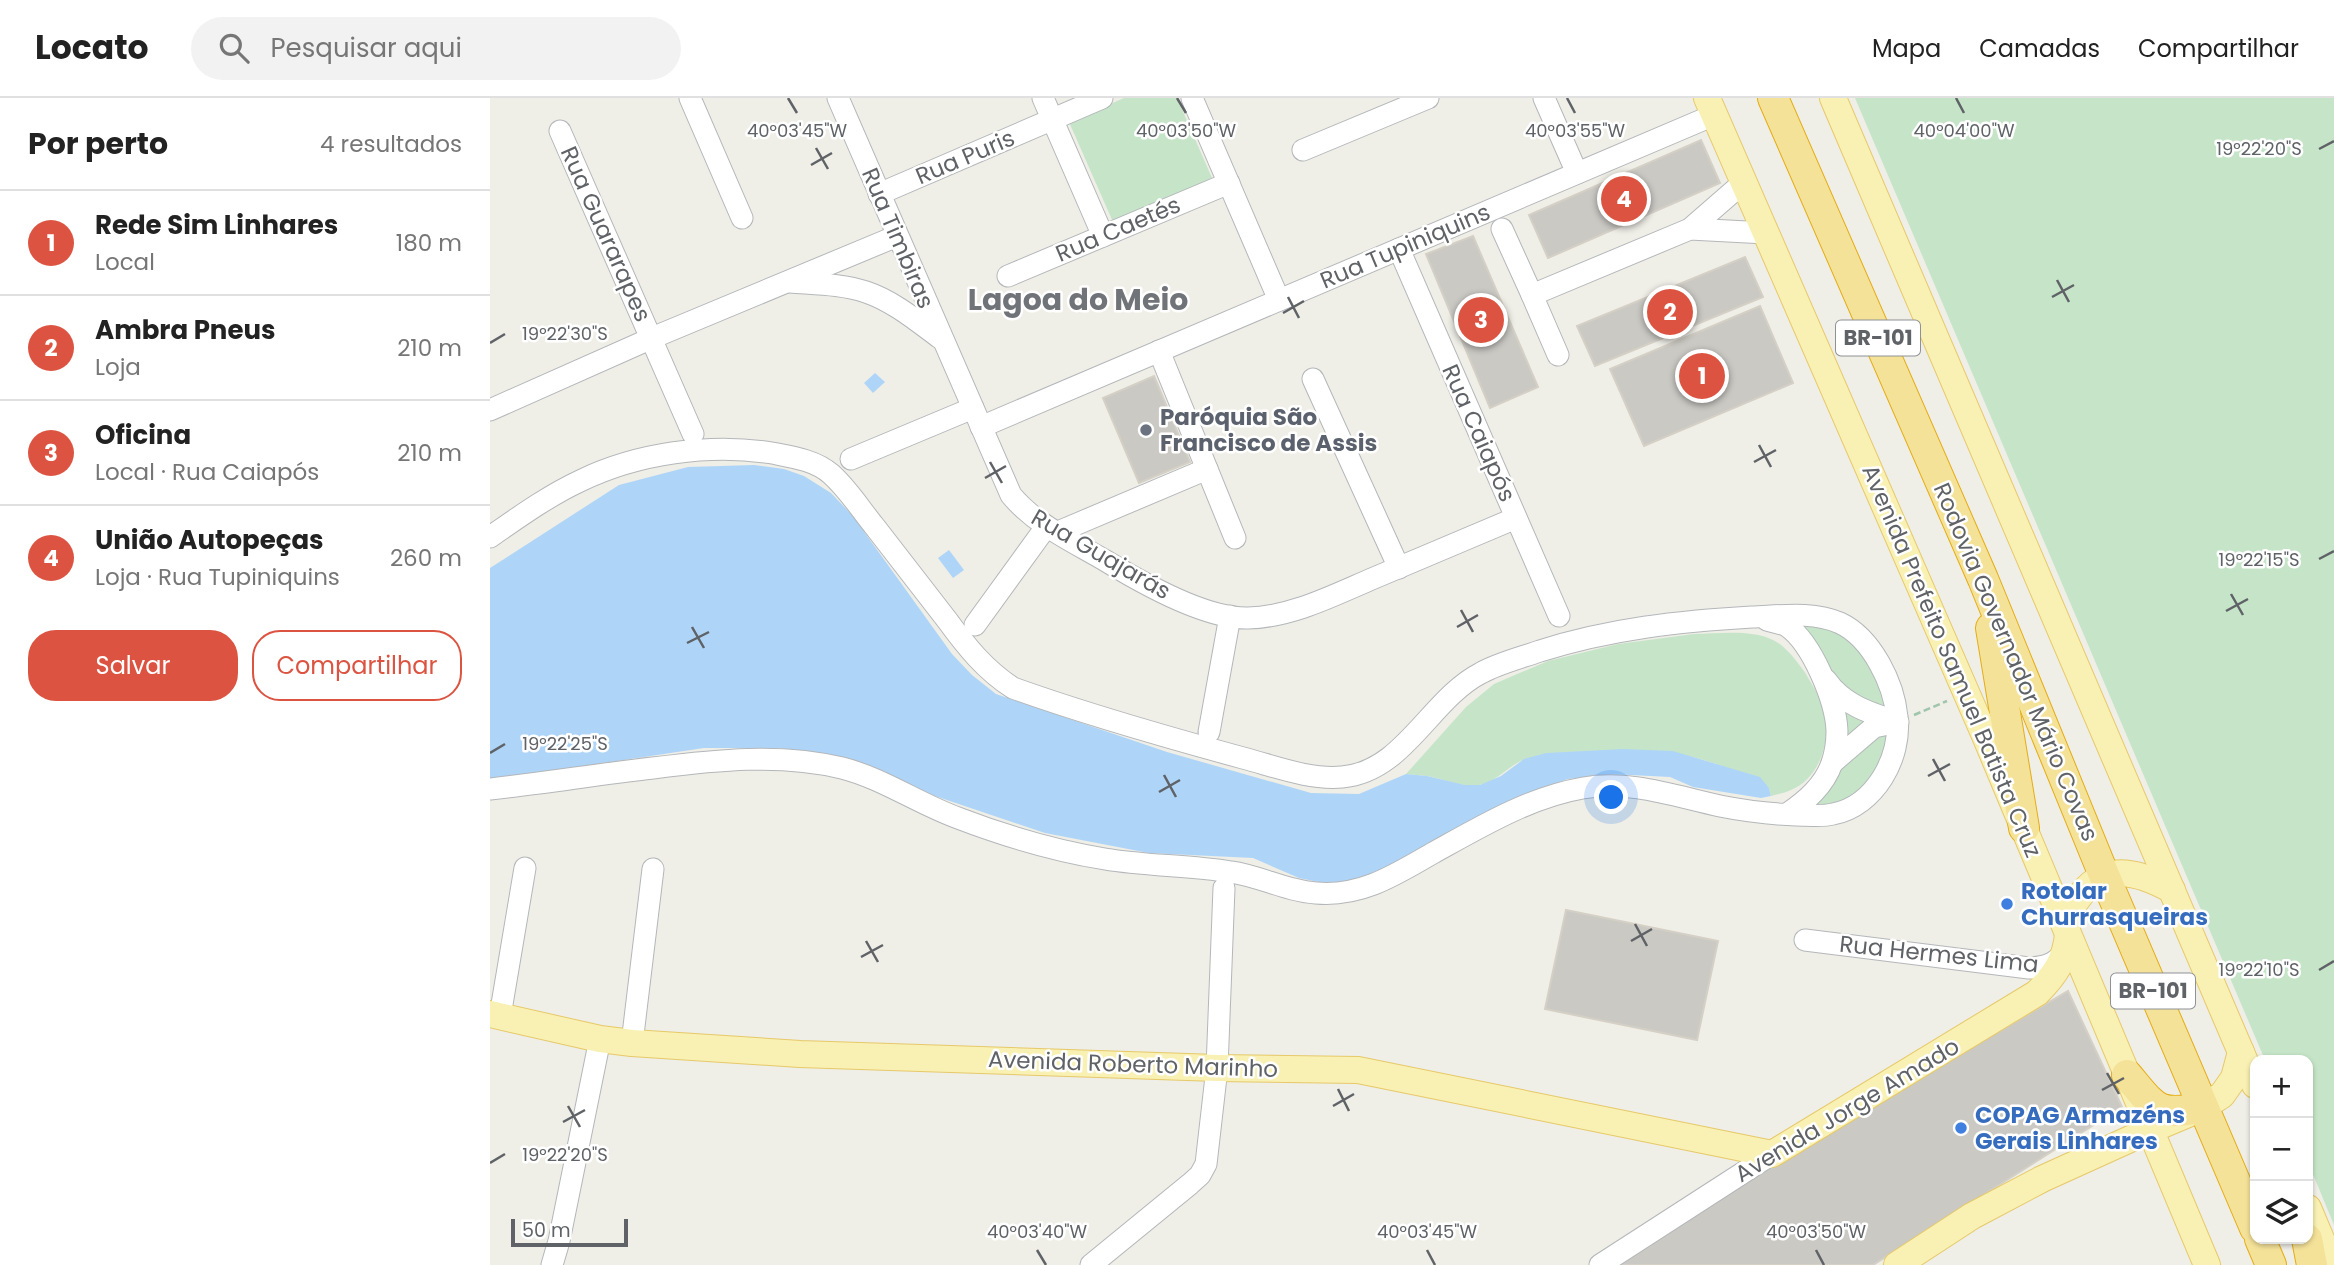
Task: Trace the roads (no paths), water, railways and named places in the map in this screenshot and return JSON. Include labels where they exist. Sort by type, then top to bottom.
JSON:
[{"type":"highway","name":"Rodovia Governador Mário Covas","points":[[1773,98],[1983,579],[2104,875],[2250,1217]]},
{"type":"highway","points":[[1983,579],[2024,828]]},
{"type":"highway","points":[[2127,1074],[2155,1107],[2176,1113],[2202,1108]]},
{"type":"highway","points":[[2262,1244],[2272,1265]]},
{"type":"highway","points":[[2308,1244],[2312,1265]]},
{"type":"main road","points":[[1833,98],[2250,1073]]},
{"type":"main road","name":"Avenida Prefeito Samuel Batista Cruz","points":[[1711,106],[2024,828],[2066,935],[2207,1265]]},
{"type":"main road","points":[[2104,875],[2124,873],[2148,877],[2172,890]]},
{"type":"main road","name":"Avenida Jorge Amado","points":[[1772,1154],[2037,993],[2060,966],[2073,904],[2085,889],[2104,875]]},
{"type":"main road","name":"Avenida Roberto Marinho","points":[[495,1015],[600,1039],[800,1054],[1358,1070],[1772,1154]]},
{"type":"main road","points":[[1897,1265],[1984,1210],[2042,1179],[2202,1108],[2222,1095],[2234,1078],[2241,1052]]},
{"type":"main road","points":[[2313,1220],[2332,1265]]},
{"type":"street","points":[[690,98],[742,218]]},
{"type":"street","name":"Rua Timbiras","points":[[838,98],[942,339]]},
{"type":"street","points":[[1042,98],[1103,236]]},
{"type":"street","name":"Rua Puris","points":[[879,194],[1101,98]]},
{"type":"street","points":[[1192,98],[1279,300]]},
{"type":"street","points":[[1303,150],[1428,98]]},
{"type":"street","points":[[1544,98],[1577,173]]},
{"type":"street","name":"Rua Tupiniquins","points":[[851,459],[1159,351],[1577,173],[1711,106]]},
{"type":"street","name":"Rua Guararapes","points":[[560,131],[693,434]]},
{"type":"street","points":[[1532,295],[1690,229],[1744,182]]},
{"type":"street","name":"Rua Caetés","points":[[1008,276],[1229,183]]},
{"type":"street","points":[[1502,229],[1558,355]]},
{"type":"street","points":[[1690,229],[1766,233]]},
{"type":"street","points":[[490,410],[652,338],[897,236]]},
{"type":"street","name":"Rua Caiapós","points":[[1399,249],[1559,616]]},
{"type":"street","points":[[786,282],[834,285],[866,292],[893,304],[942,339]]},
{"type":"street","name":"Rua Guajarás","points":[[942,339],[1011,495],[1033,518],[1052,530],[1190,605],[1248,618],[1309,606],[1516,518]]},
{"type":"street","points":[[1159,351],[1235,538]]},
{"type":"street","points":[[1312,379],[1399,568]]},
{"type":"street","points":[[490,537],[535,506],[581,480],[658,456],[699,450],[755,450],[793,457],[816,464],[837,480],[969,649],[994,676],[1013,688],[1220,752],[1287,770],[1338,778],[1362,773],[1386,760],[1462,684],[1503,663],[1569,642],[1670,623],[1805,615],[1841,624],[1860,638],[1887,679],[1898,722],[1891,762],[1875,788],[1856,806],[1831,815],[1748,812],[1655,789],[1621,785],[1585,787],[1549,796],[1514,811],[1383,881],[1350,893],[1293,891],[1235,872],[1108,860],[1065,851],[957,818],[846,769],[806,762],[757,758],[711,761],[490,789]]},
{"type":"street","points":[[975,625],[1052,530],[1207,469]]},
{"type":"street","points":[[1209,732],[1230,616]]},
{"type":"street","points":[[1758,617],[1786,626],[1805,644],[1818,669],[1831,704],[1837,731],[1832,763]]},
{"type":"street","points":[[1818,669],[1832,689],[1862,711],[1898,722]]},
{"type":"street","points":[[1787,814],[1809,799],[1832,763],[1874,727],[1898,722]]},
{"type":"street","points":[[495,1015],[525,868]]},
{"type":"street","points":[[632,1043],[653,869]]},
{"type":"street","points":[[1100,1262],[1200,1175],[1208,1151],[1217,1068],[1224,888]]},
{"type":"street","name":"Rua Hermes Lima","points":[[1805,940],[2029,968],[2056,962],[2066,935]]},
{"type":"street","points":[[552,1265],[600,1039]]},
{"type":"street","name":"Avenida Jorge Amado","points":[[1600,1265],[1772,1154]]},
{"type":"water","points":[[875,373],[885,382],[873,393],[864,383]]},
{"type":"water","points":[[754,465],[784,469],[804,476],[831,493],[852,515],[952,654],[996,694],[1167,752],[1311,793],[1359,794],[1406,774],[1465,785],[1480,785],[1501,776],[1524,759],[1546,753],[1623,749],[1673,751],[1760,777],[1769,788],[1771,796],[1761,798],[1693,787],[1670,777],[1611,774],[1568,779],[1509,801],[1387,868],[1353,881],[1328,884],[1299,878],[1253,858],[1149,853],[1045,833],[935,796],[850,759],[781,748],[704,748],[490,780],[490,568],[619,485],[688,467]]},
{"type":"water","points":[[949,550],[964,570],[953,578],[938,558]]},
{"type":"place","name":"União Autopeças","points":[[1624,199]]},
{"type":"place","name":"Ambra Pneus","points":[[1670,312]]},
{"type":"place","name":"Oficina","points":[[1481,320]]},
{"type":"place","name":"Rede Sim Linhares","points":[[1702,376]]},
{"type":"place","name":"Paróquia São Francisco de Assis","points":[[1146,430]]},
{"type":"place","name":"Rotolar Churrasqueiras","points":[[2007,904]]},
{"type":"place","name":"COPAG Armazéns Gerais Linhares","points":[[1961,1128]]},
{"type":"district","name":"Lagoa do Meio","points":[[1078,300]]}]
